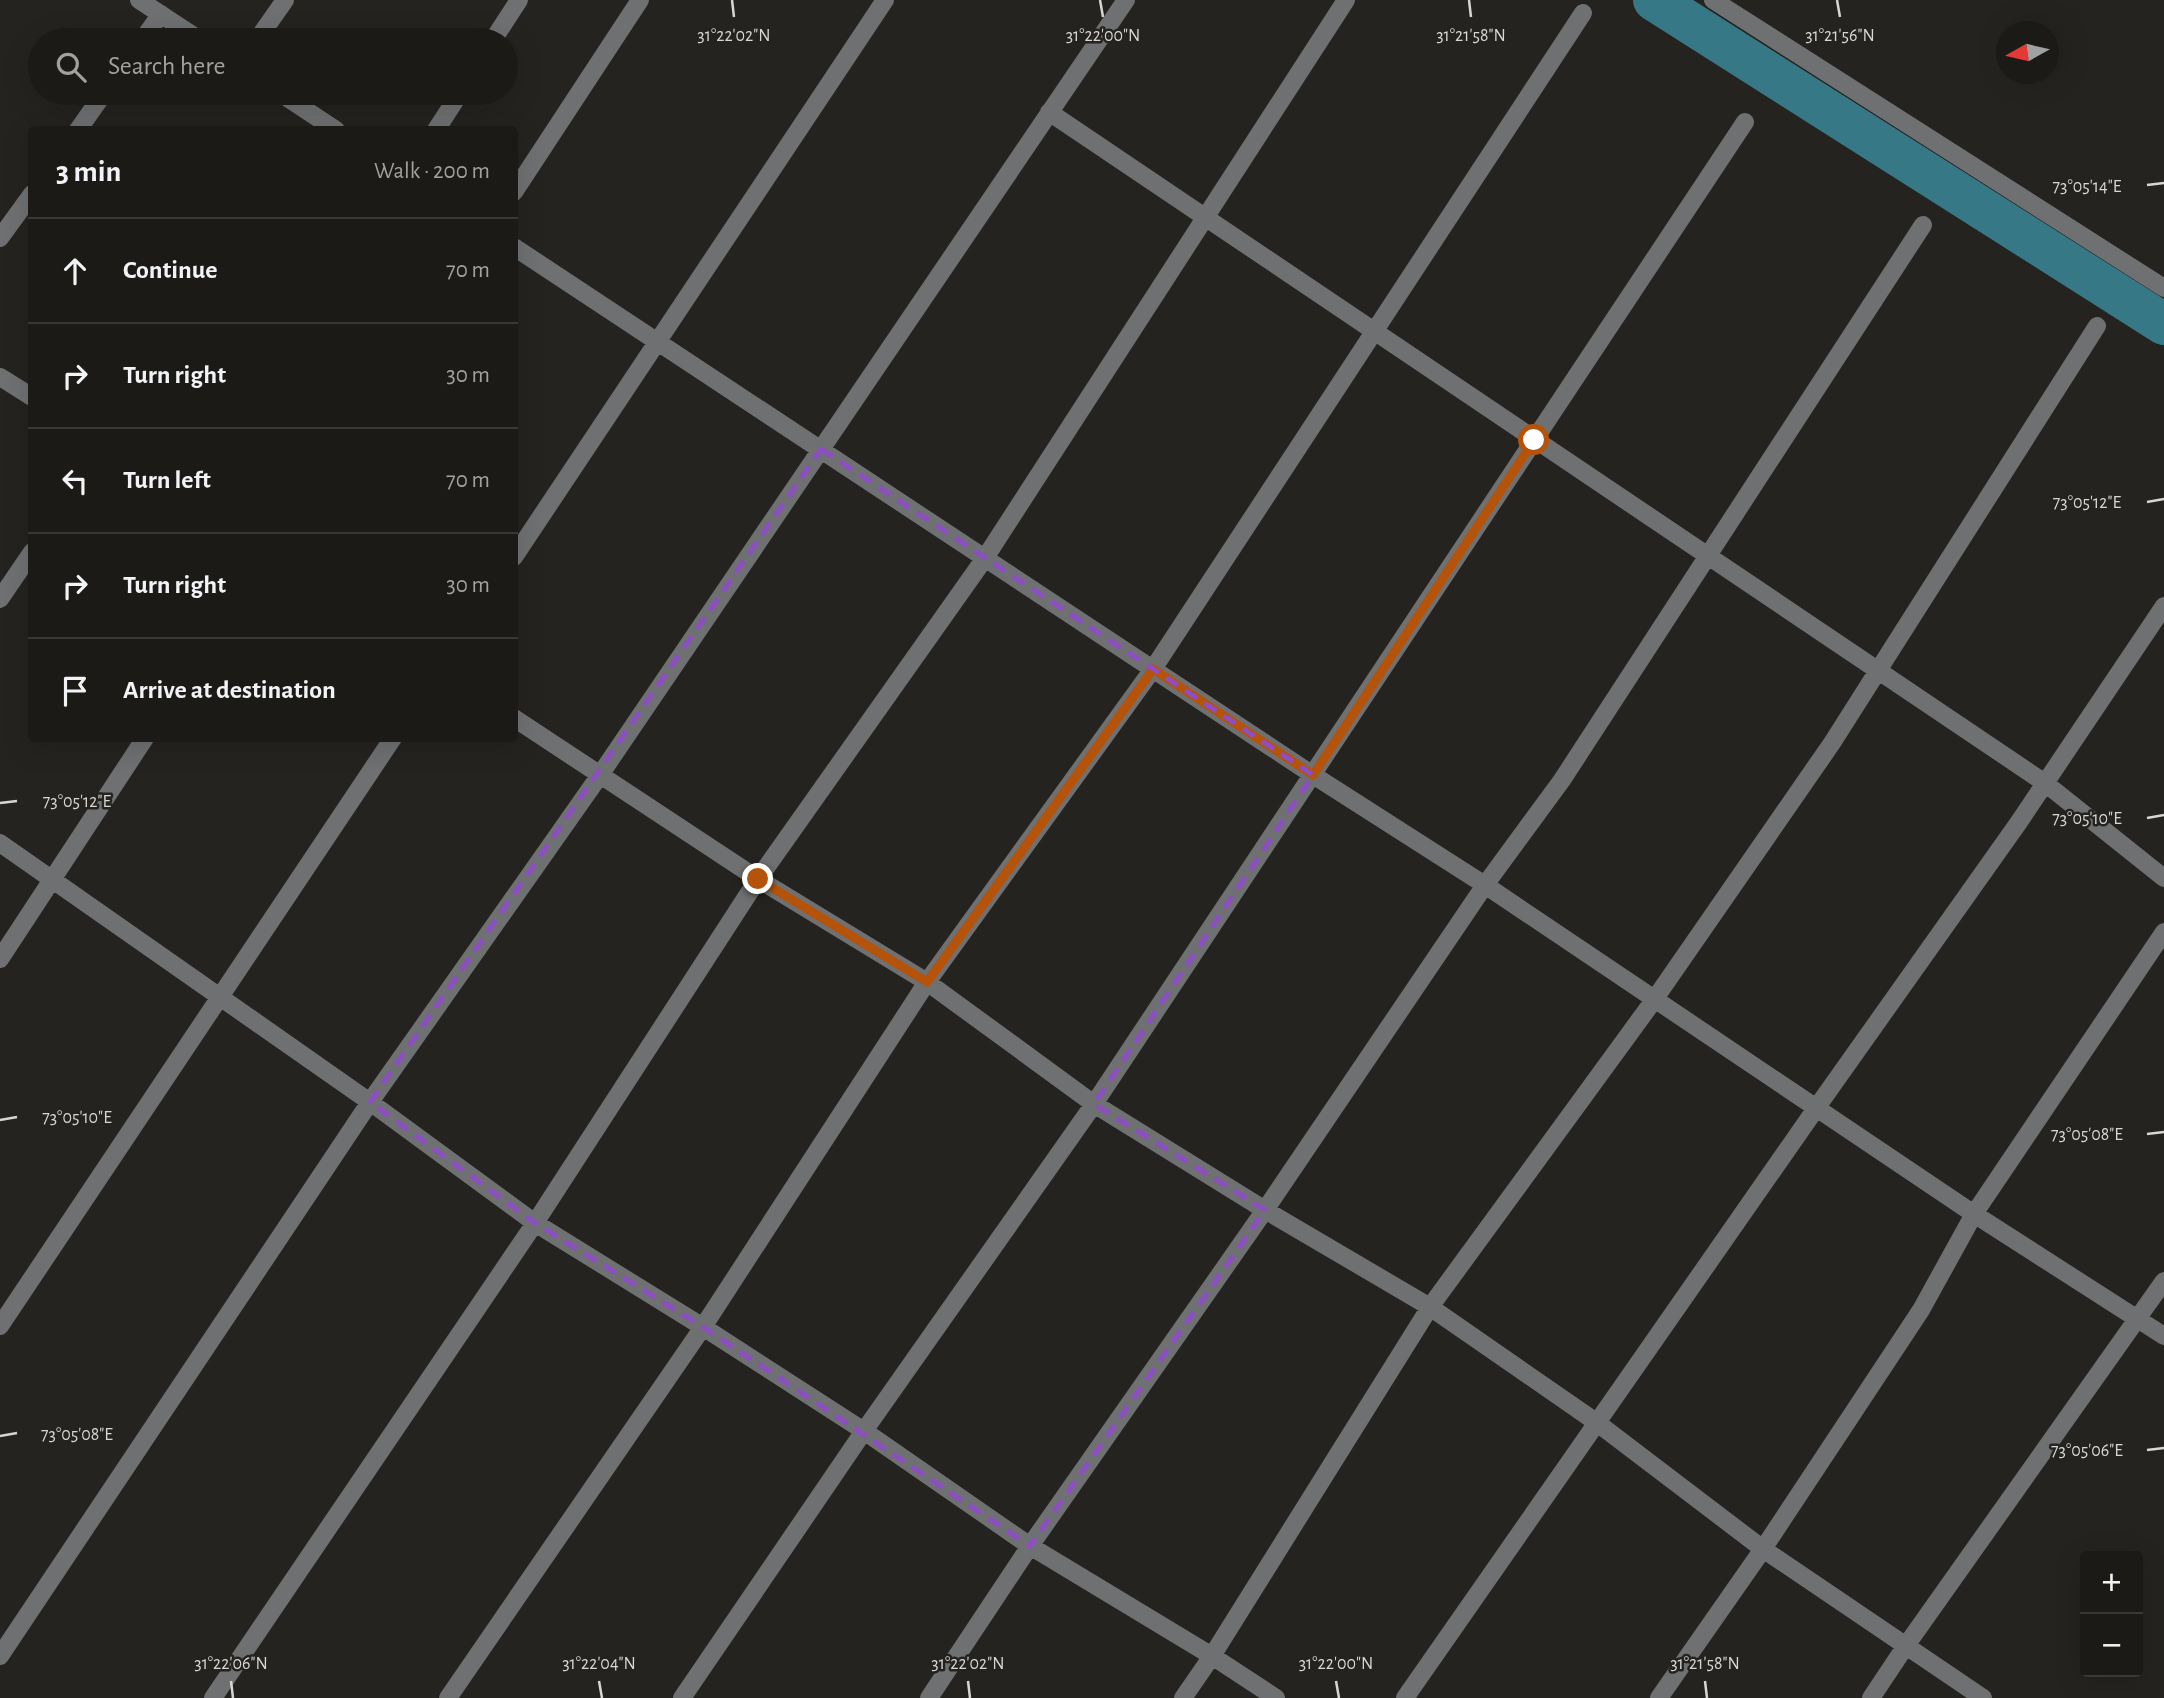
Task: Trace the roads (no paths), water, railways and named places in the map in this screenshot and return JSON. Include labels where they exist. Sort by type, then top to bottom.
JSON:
[{"type":"street","points":[[139,0],[181,28]]},
{"type":"street","points":[[265,28],[285,0]]},
{"type":"street","points":[[501,28],[519,0]]},
{"type":"street","points":[[518,186],[640,0]]},
{"type":"street","points":[[518,551],[885,0]]},
{"type":"street","points":[[0,1656],[370,1102],[600,775],[1126,0]]},
{"type":"street","points":[[213,1698],[535,1223],[758,879],[985,558],[1346,0]]},
{"type":"street","points":[[1713,0],[2164,289]]},
{"type":"street","points":[[448,1698],[703,1326],[927,982],[1153,669],[1583,13]]},
{"type":"street","points":[[151,28],[161,15]]},
{"type":"street","points":[[81,126],[96,105]]},
{"type":"street","points":[[297,105],[326,126]]},
{"type":"street","points":[[439,126],[452,105]]},
{"type":"street","points":[[1049,112],[2045,783],[2164,878]]},
{"type":"street","points":[[682,1698],[1094,1104],[1745,122]]},
{"type":"street","points":[[0,238],[28,200]]},
{"type":"street","points":[[929,1698],[1030,1546],[1265,1210],[1485,885],[1562,779],[1923,225]]},
{"type":"street","points":[[518,250],[1313,775],[1485,885],[1974,1214],[2164,1336]]},
{"type":"street","points":[[1183,1698],[1430,1307],[1654,1000],[1832,743],[2097,326]]},
{"type":"street","points":[[0,377],[28,394]]},
{"type":"street","points":[[0,599],[28,558]]},
{"type":"street","points":[[1405,1698],[2045,783],[2164,607]]},
{"type":"street","points":[[518,722],[758,879],[927,982],[1094,1104],[1265,1210],[1430,1307],[1596,1422],[1763,1549],[1983,1698]]},
{"type":"street","points":[[0,958],[142,742]]},
{"type":"street","points":[[0,1326],[390,742]]},
{"type":"street","points":[[0,843],[370,1102],[535,1223],[703,1326],[1030,1546],[1276,1698]]},
{"type":"street","points":[[1659,1698],[1763,1549],[1921,1310],[1974,1214],[2164,932]]},
{"type":"street","points":[[1871,1698],[2164,1281]]},
{"type":"waterway","points":[[1654,0],[2164,324]]}]
